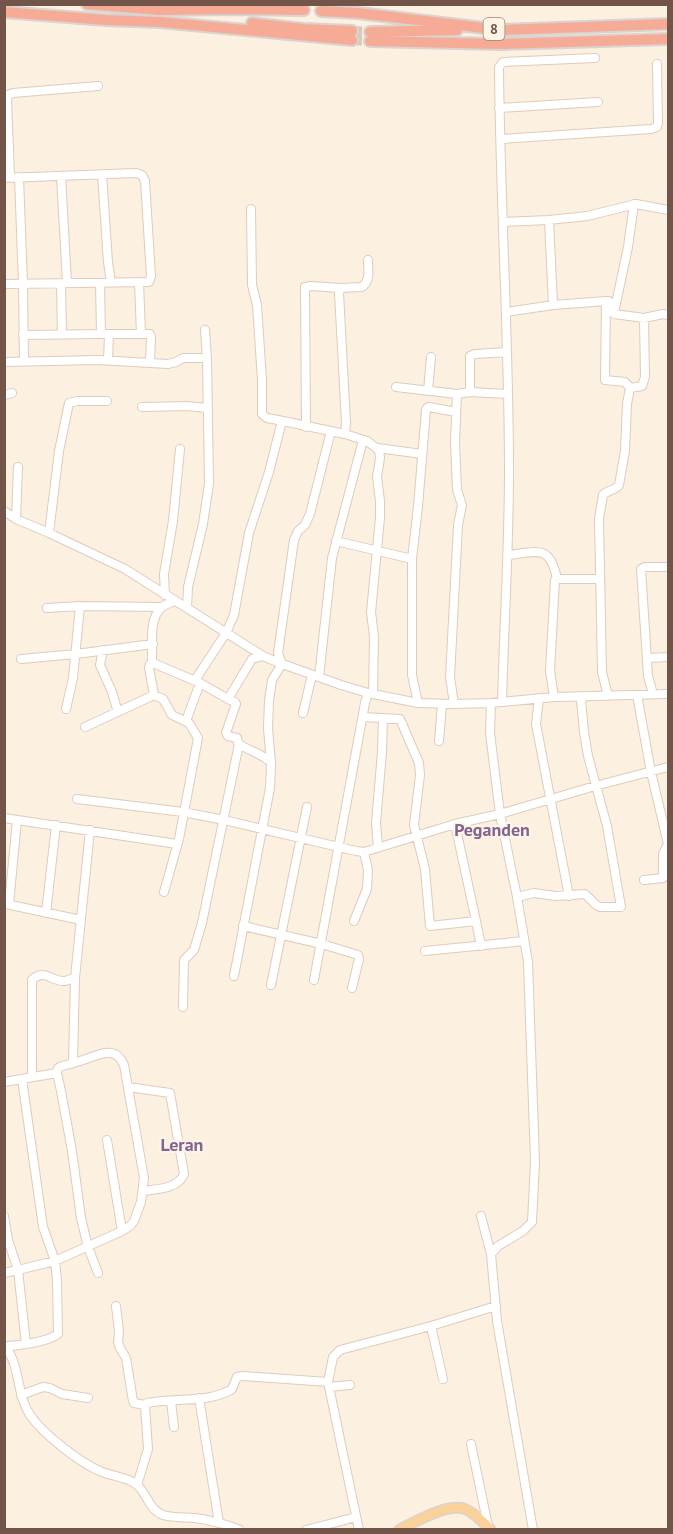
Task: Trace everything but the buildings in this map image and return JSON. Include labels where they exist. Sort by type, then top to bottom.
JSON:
[{"type":"highway","points":[[87,4],[160,10],[304,10]]},
{"type":"highway","points":[[4,12],[352,36],[303,28],[205,19],[160,10]]},
{"type":"highway","name":"8","points":[[321,11],[358,13],[501,30]]},
{"type":"highway","name":"8","points":[[669,24],[370,36],[499,44],[669,39]]},
{"type":"main road","points":[[399,1530],[413,1526],[437,1513],[457,1508],[466,1509],[489,1528]]},
{"type":"street","points":[[502,702],[509,468],[499,67],[503,62],[595,58]]},
{"type":"street","points":[[501,139],[657,127],[657,64]]},
{"type":"street","points":[[4,284],[149,282],[151,276],[144,177],[140,173],[7,177],[8,95],[98,86]]},
{"type":"street","points":[[499,108],[598,102]]},
{"type":"street","points":[[102,174],[111,282]]},
{"type":"street","points":[[61,176],[64,284],[62,334]]},
{"type":"street","points":[[19,177],[24,362]]},
{"type":"street","points":[[504,222],[549,220],[597,214],[634,204],[669,210]]},
{"type":"street","points":[[614,314],[634,204]]},
{"type":"street","points":[[251,209],[252,285],[257,305],[262,414],[267,418],[345,434],[378,448],[422,454]]},
{"type":"street","points":[[549,220],[553,305]]},
{"type":"street","points":[[306,427],[305,287],[362,287],[369,279],[368,260]]},
{"type":"street","points":[[139,282],[141,334]]},
{"type":"street","points":[[100,283],[108,361]]},
{"type":"street","points":[[341,288],[339,293],[345,434]]},
{"type":"street","points":[[606,301],[605,379],[625,382],[630,388]]},
{"type":"street","points":[[506,312],[553,305],[609,301],[614,314]]},
{"type":"street","points":[[614,314],[644,318],[669,315]]},
{"type":"street","points":[[630,388],[642,386],[645,377],[644,318]]},
{"type":"street","points":[[187,608],[188,587],[203,524],[209,484],[205,330]]},
{"type":"street","points":[[23,335],[150,334],[152,337],[150,362]]},
{"type":"street","points":[[470,392],[470,356],[507,352]]},
{"type":"street","points":[[4,363],[108,361],[168,363],[176,362],[184,357],[207,358]]},
{"type":"street","points":[[428,391],[430,357]]},
{"type":"street","points":[[396,387],[457,394],[470,392],[508,394]]},
{"type":"street","points":[[608,696],[602,672],[599,519],[604,493],[619,485],[625,451],[630,388]]},
{"type":"street","points":[[454,704],[450,677],[458,525],[462,505],[457,490],[455,443],[457,394]]},
{"type":"street","points":[[49,532],[59,451],[69,403],[77,400],[107,400]]},
{"type":"street","points":[[142,407],[208,408]]},
{"type":"street","points":[[418,703],[412,675],[412,559],[427,408],[456,412]]},
{"type":"street","points":[[186,721],[198,681],[234,615],[249,533],[269,472],[282,421]]},
{"type":"street","points":[[282,664],[278,653],[294,540],[310,514],[331,431]]},
{"type":"street","points":[[303,714],[316,676],[336,541],[363,440]]},
{"type":"street","points":[[314,980],[363,717],[370,694],[374,637],[371,612],[380,510],[377,480],[380,458],[378,448]]},
{"type":"street","points":[[165,595],[164,574],[173,521],[180,449]]},
{"type":"street","points":[[16,519],[18,467]]},
{"type":"street","points":[[4,512],[125,569],[262,656],[370,694],[418,703],[442,704],[491,703],[554,697],[669,694]]},
{"type":"street","points":[[336,541],[412,559]]},
{"type":"street","points":[[508,555],[547,554],[554,565],[557,579],[555,580],[550,672],[554,697]]},
{"type":"street","points":[[653,694],[648,676],[641,569],[669,567]]},
{"type":"street","points":[[557,579],[600,579]]},
{"type":"street","points":[[47,608],[161,607],[175,601]]},
{"type":"street","points":[[66,709],[73,678],[80,606]]},
{"type":"street","points":[[154,695],[149,668],[152,663],[152,627],[161,607]]},
{"type":"street","points":[[21,659],[153,644]]},
{"type":"street","points":[[103,650],[100,665],[118,712]]},
{"type":"street","points":[[228,699],[252,660],[262,656]]},
{"type":"street","points":[[648,658],[669,657]]},
{"type":"street","points":[[152,663],[198,681],[236,704],[227,734],[237,738],[239,744],[202,923],[194,950],[184,960],[183,1007]]},
{"type":"street","points":[[234,976],[270,788],[268,728],[272,680],[282,664]]},
{"type":"street","points":[[85,727],[154,695],[163,699],[172,716],[191,725],[198,738],[177,844],[164,892]]},
{"type":"street","points":[[637,695],[651,772],[668,844],[663,854],[663,878],[644,880]]},
{"type":"street","points":[[518,897],[534,893],[556,896],[586,895],[596,906],[621,907],[607,826],[595,786],[584,732],[581,700],[585,696]]},
{"type":"street","points":[[539,698],[536,724],[569,896]]},
{"type":"street","points":[[491,703],[490,733],[500,814],[518,897],[528,962],[535,1162],[532,1222],[524,1231],[498,1246],[491,1254]]},
{"type":"street","points":[[439,741],[442,704]]},
{"type":"street","points":[[363,717],[400,719],[419,762],[420,775],[414,823],[425,869],[430,925],[476,921]]},
{"type":"street","points":[[378,847],[376,823],[382,763],[383,718]]},
{"type":"street","points":[[239,744],[263,756],[271,764]]},
{"type":"street","points":[[77,799],[183,812],[364,852],[455,824],[500,814],[669,767]]},
{"type":"street","points":[[271,985],[307,807]]},
{"type":"street","points":[[4,818],[177,844]]},
{"type":"street","points":[[17,820],[7,904],[81,920]]},
{"type":"street","points":[[455,824],[481,946]]},
{"type":"street","points":[[46,913],[56,825]]},
{"type":"street","points":[[73,1063],[75,978],[90,830]]},
{"type":"street","points":[[354,921],[367,889],[368,870],[364,852]]},
{"type":"street","points":[[243,926],[322,944],[359,956],[352,988]]},
{"type":"street","points":[[425,951],[524,941]]},
{"type":"street","points":[[32,1077],[32,980],[41,975],[63,981],[75,978]]},
{"type":"street","points":[[4,1273],[55,1261],[88,1247],[122,1232],[132,1225],[138,1214],[144,1178],[128,1087],[122,1060],[109,1052],[60,1067],[57,1073],[71,1142],[81,1218],[88,1247],[98,1273]]},
{"type":"street","points":[[4,1082],[57,1073]]},
{"type":"street","points":[[22,1078],[43,1227],[55,1261],[58,1334],[26,1344],[5,1346],[15,1363],[21,1395],[28,1413],[49,1435],[82,1461],[137,1485],[160,1514],[219,1522],[240,1530]]},
{"type":"street","points":[[128,1087],[170,1093],[184,1174],[176,1185],[143,1191]]},
{"type":"street","points":[[107,1140],[122,1232]]},
{"type":"street","points":[[4,1216],[8,1240],[18,1270],[26,1344]]},
{"type":"street","points":[[481,1216],[491,1254],[498,1329],[533,1530]]},
{"type":"street","points":[[116,1306],[118,1342],[126,1358],[134,1403],[145,1405],[150,1402],[199,1398],[223,1393],[232,1389],[237,1377],[243,1376],[328,1385],[350,1385]]},
{"type":"street","points":[[359,1530],[328,1385],[333,1358],[340,1350],[496,1306]]},
{"type":"street","points":[[431,1326],[443,1379]]},
{"type":"street","points":[[21,1395],[50,1388],[62,1394],[88,1398]]},
{"type":"street","points":[[199,1398],[219,1522]]},
{"type":"street","points":[[171,1401],[174,1427]]},
{"type":"street","points":[[137,1485],[148,1449],[145,1405]]},
{"type":"street","points":[[471,1444],[489,1528]]},
{"type":"street","points":[[306,1530],[356,1517]]},
{"type":"tunnel","points":[[352,31],[370,32]]},
{"type":"tunnel","points":[[352,40],[370,41]]},
{"type":"district","name":"Peganden","points":[[492,829]]},
{"type":"district","name":"Leran","points":[[182,1144]]}]
